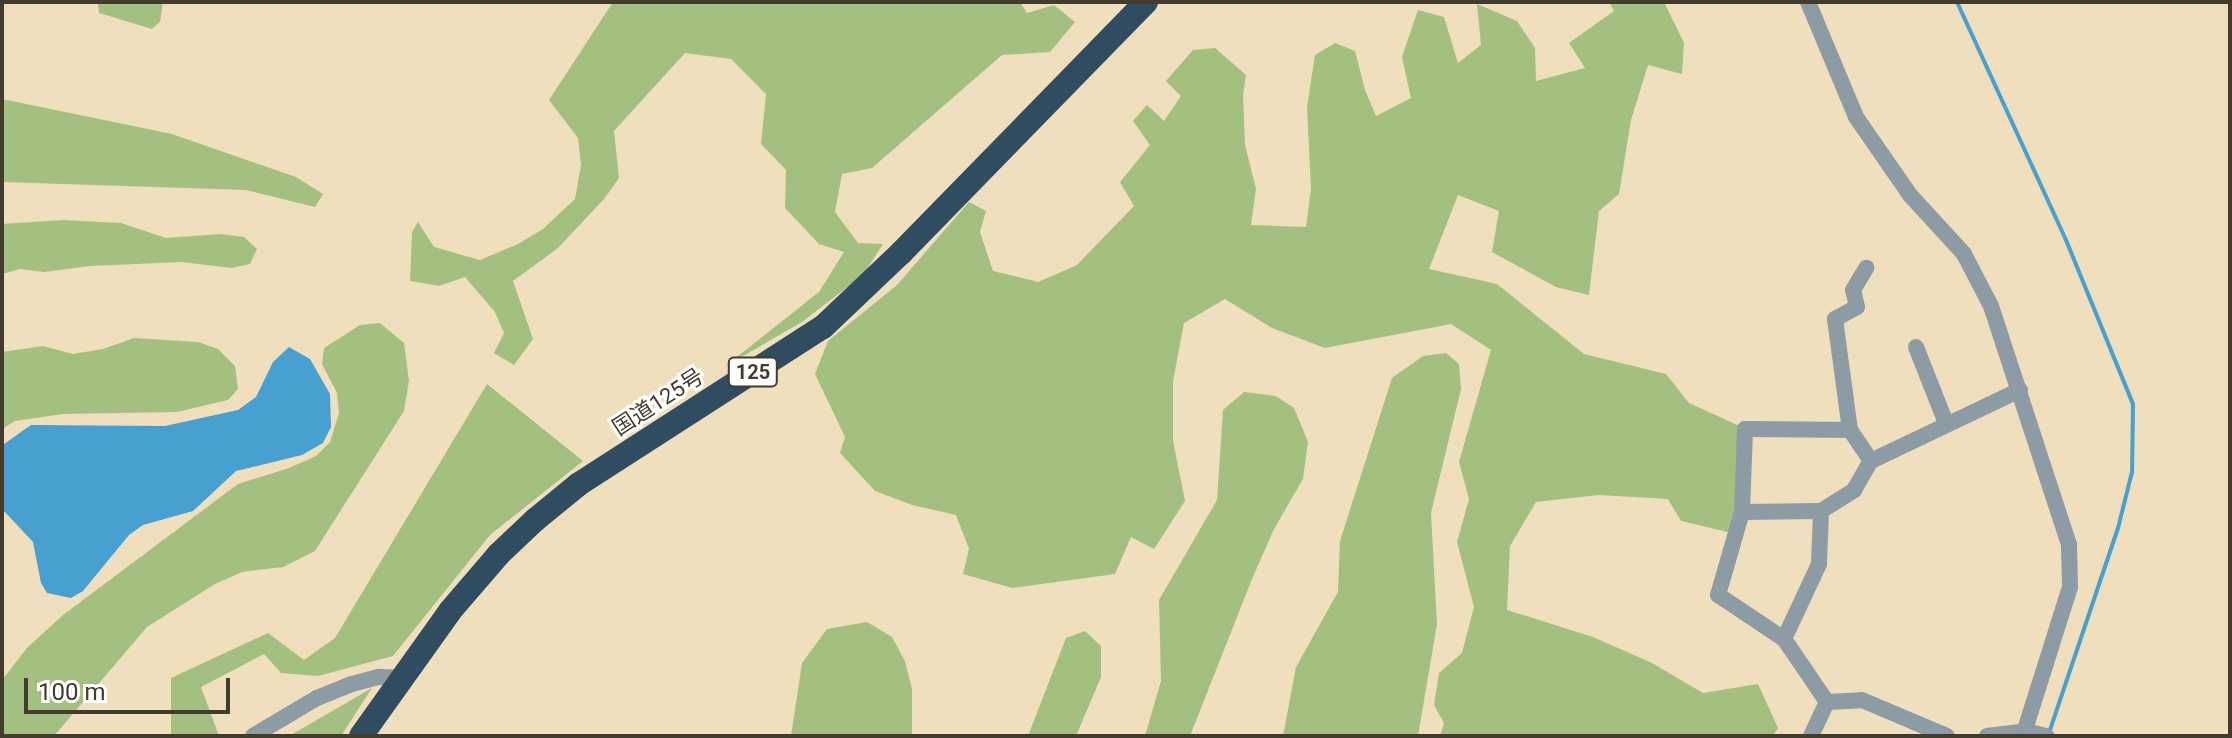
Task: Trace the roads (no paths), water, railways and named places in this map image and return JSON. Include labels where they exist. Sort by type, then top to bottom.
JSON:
[{"type":"highway","name":"国道125号","points":[[361,736],[477,578],[535,520],[579,484],[823,327],[901,253],[1146,2]]},
{"type":"street","points":[[1808,2],[1856,117],[1910,195],[1964,254],[1991,306],[2069,545],[2070,587],[2033,734],[1987,736]]},
{"type":"street","points":[[1866,268],[1853,290],[1857,307],[1835,319],[1850,430],[1871,461]]},
{"type":"street","points":[[1916,347],[1946,423]]},
{"type":"street","points":[[1742,512],[1821,511],[1854,490],[1871,461],[2020,390]]},
{"type":"street","points":[[1827,702],[1784,639],[1718,595],[1742,512],[1745,429],[1850,430]]},
{"type":"street","points":[[1784,639],[1819,564],[1821,511]]},
{"type":"street","points":[[253,736],[317,698],[352,684],[379,677],[402,678]]},
{"type":"street","points":[[1827,702],[1862,700],[1947,736]]},
{"type":"street","points":[[1811,736],[1827,702]]},
{"type":"water","points":[[289,347],[310,359],[330,394],[331,427],[323,443],[302,455],[236,471],[193,511],[143,525],[129,535],[83,591],[71,598],[47,593],[41,583],[33,542],[2,509],[4,444],[31,425],[165,426],[238,410],[256,397],[273,362]]},
{"type":"waterway","points":[[1957,2],[2066,240],[2133,404],[2132,472],[2118,528],[2049,733]]}]
